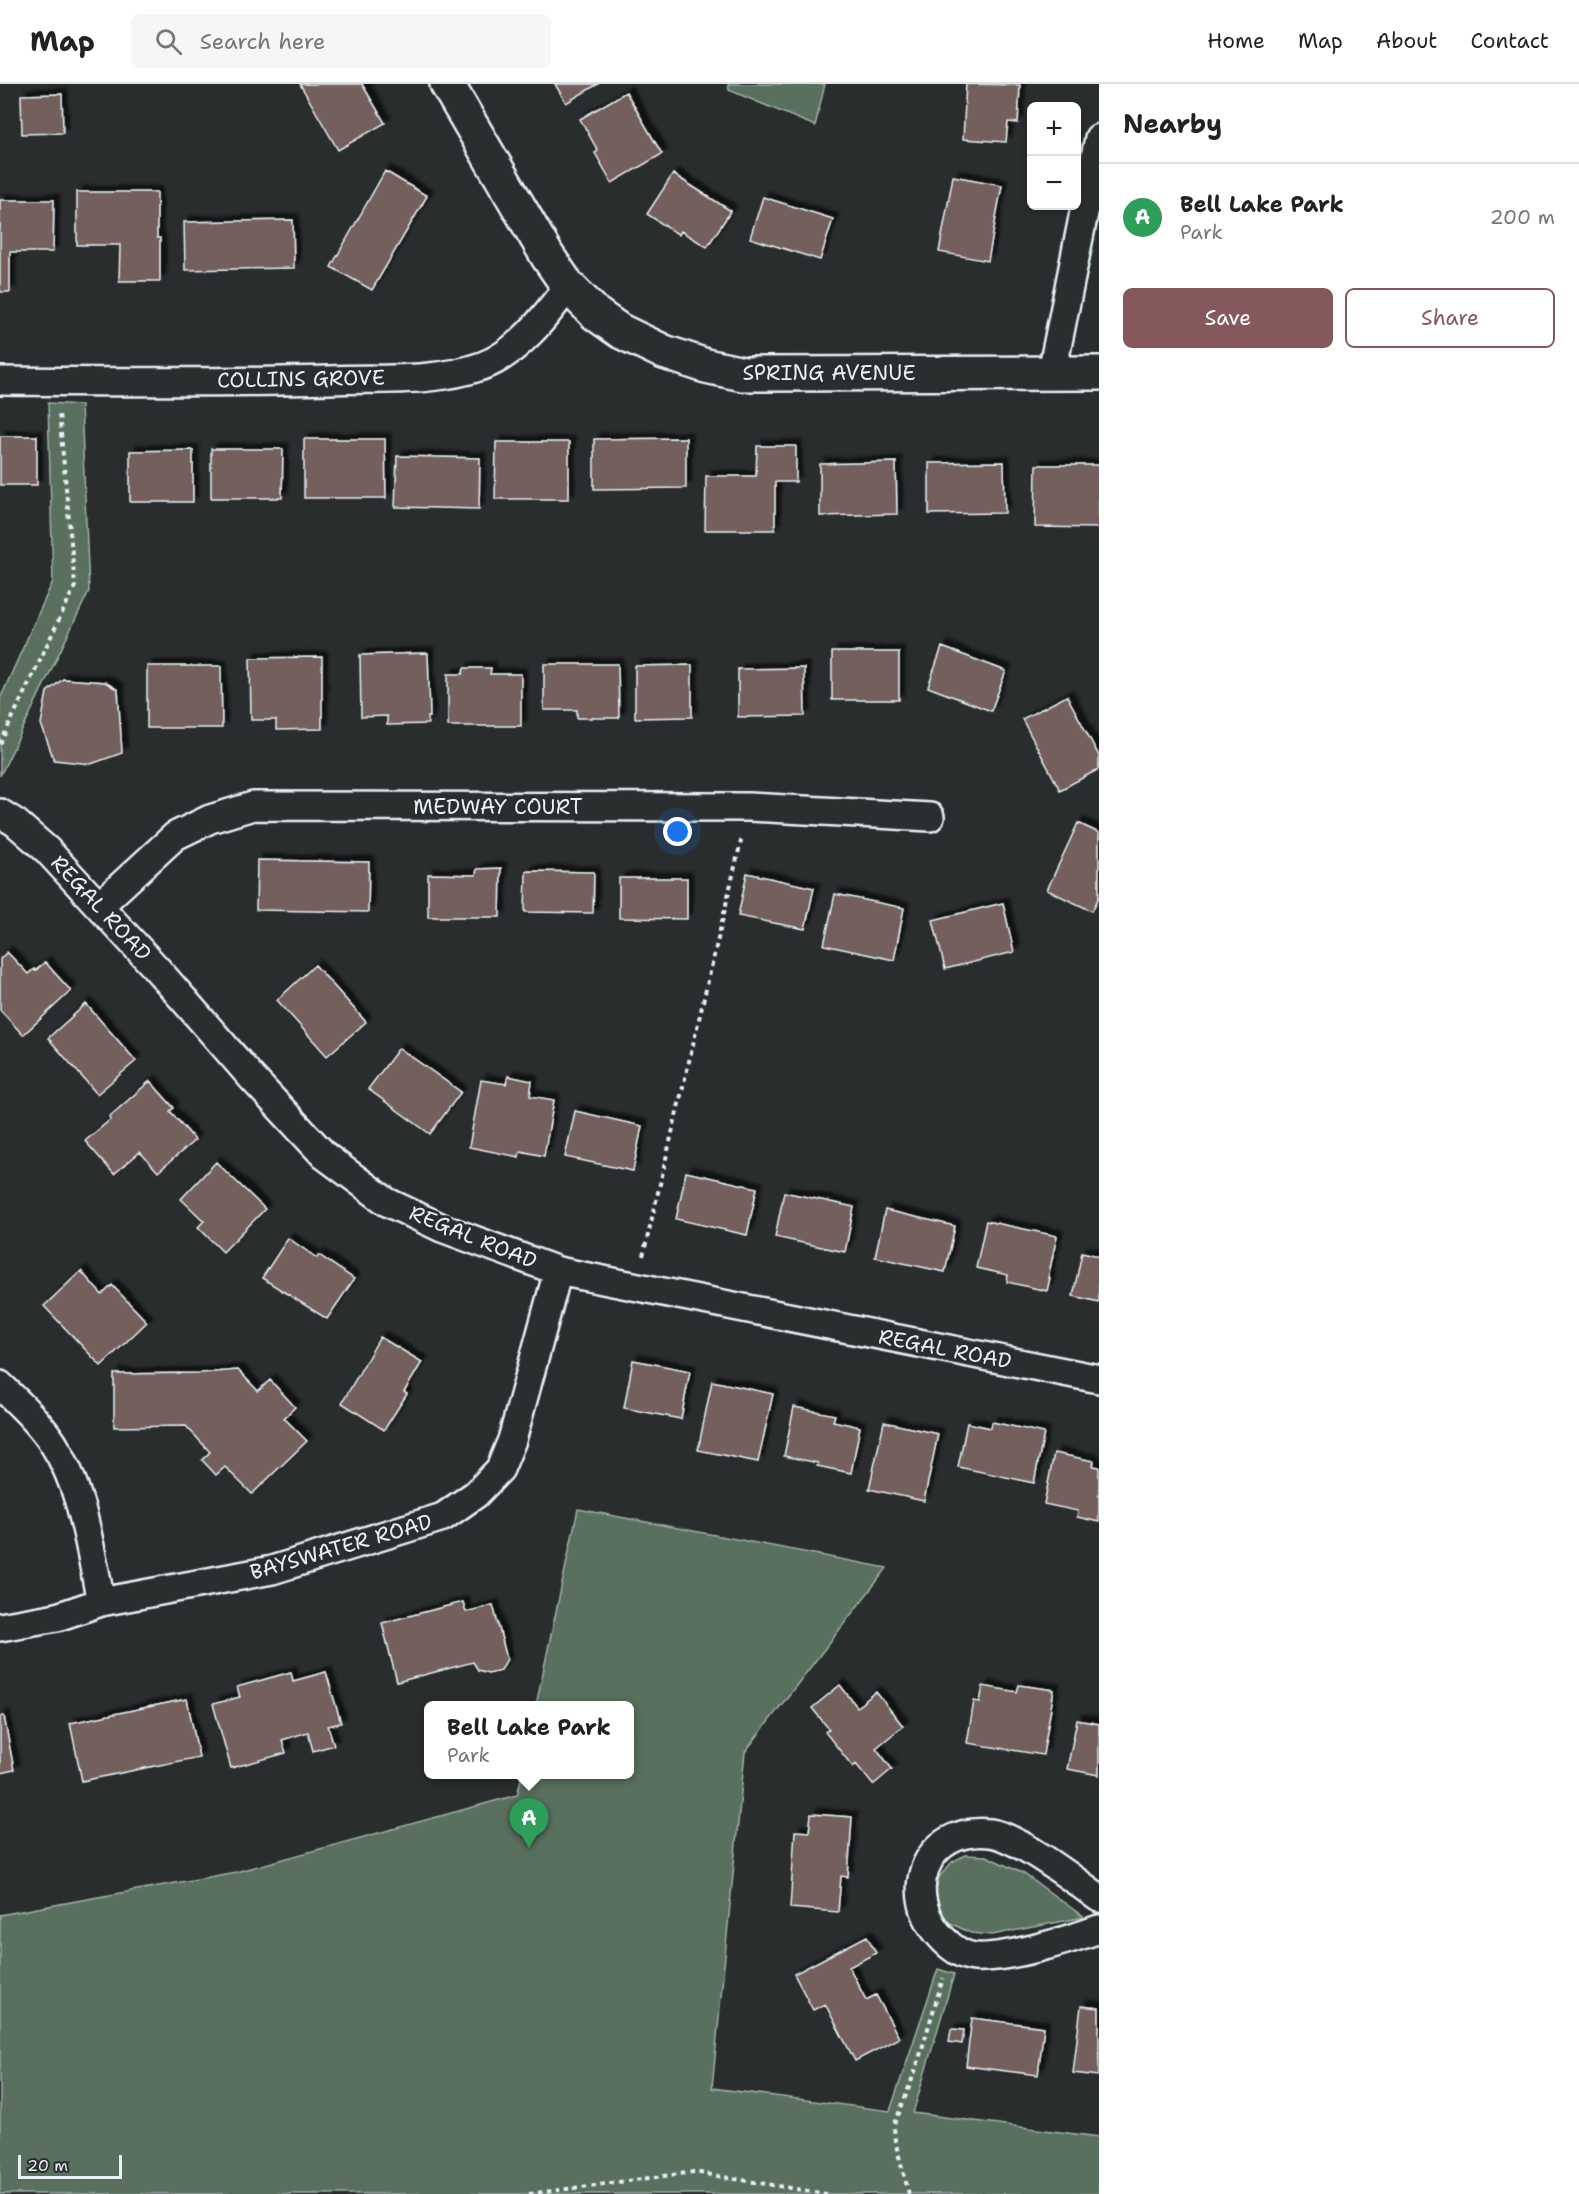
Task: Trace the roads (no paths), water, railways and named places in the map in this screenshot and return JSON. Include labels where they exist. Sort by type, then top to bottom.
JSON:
[{"type":"street","name":"SPRING AVENUE","points":[[447,84],[548,257],[568,286],[596,314],[620,331],[664,352],[706,366],[743,374],[1099,373]]},
{"type":"street","points":[[1052,372],[1099,138]]},
{"type":"street","name":"COLLINS GROVE","points":[[0,381],[308,380],[420,377],[455,373],[484,366],[512,349],[547,315],[568,286]]},
{"type":"street","name":"MEDWAY COURT","points":[[99,906],[175,836],[210,819],[253,806],[749,807],[930,817]]},
{"type":"street","name":"REGAL ROAD","points":[[0,813],[16,823],[47,850],[325,1156],[396,1206],[442,1228],[558,1271],[1099,1379]]},
{"type":"street","name":"BAYSWATER ROAD","points":[[0,1627],[57,1617],[101,1602],[272,1570],[443,1517],[476,1494],[500,1469],[512,1440],[558,1271]]},
{"type":"street","points":[[0,1384],[31,1414],[53,1444],[68,1473],[81,1510],[101,1602]]},
{"type":"street","points":[[1099,1898],[1015,1840],[990,1833],[948,1840],[935,1852],[923,1872],[920,1886],[923,1907],[932,1929],[952,1948],[973,1957],[1006,1955],[1099,1929]]},
{"type":"place","name":"Bell Lake Park","points":[[529,1848]]}]
